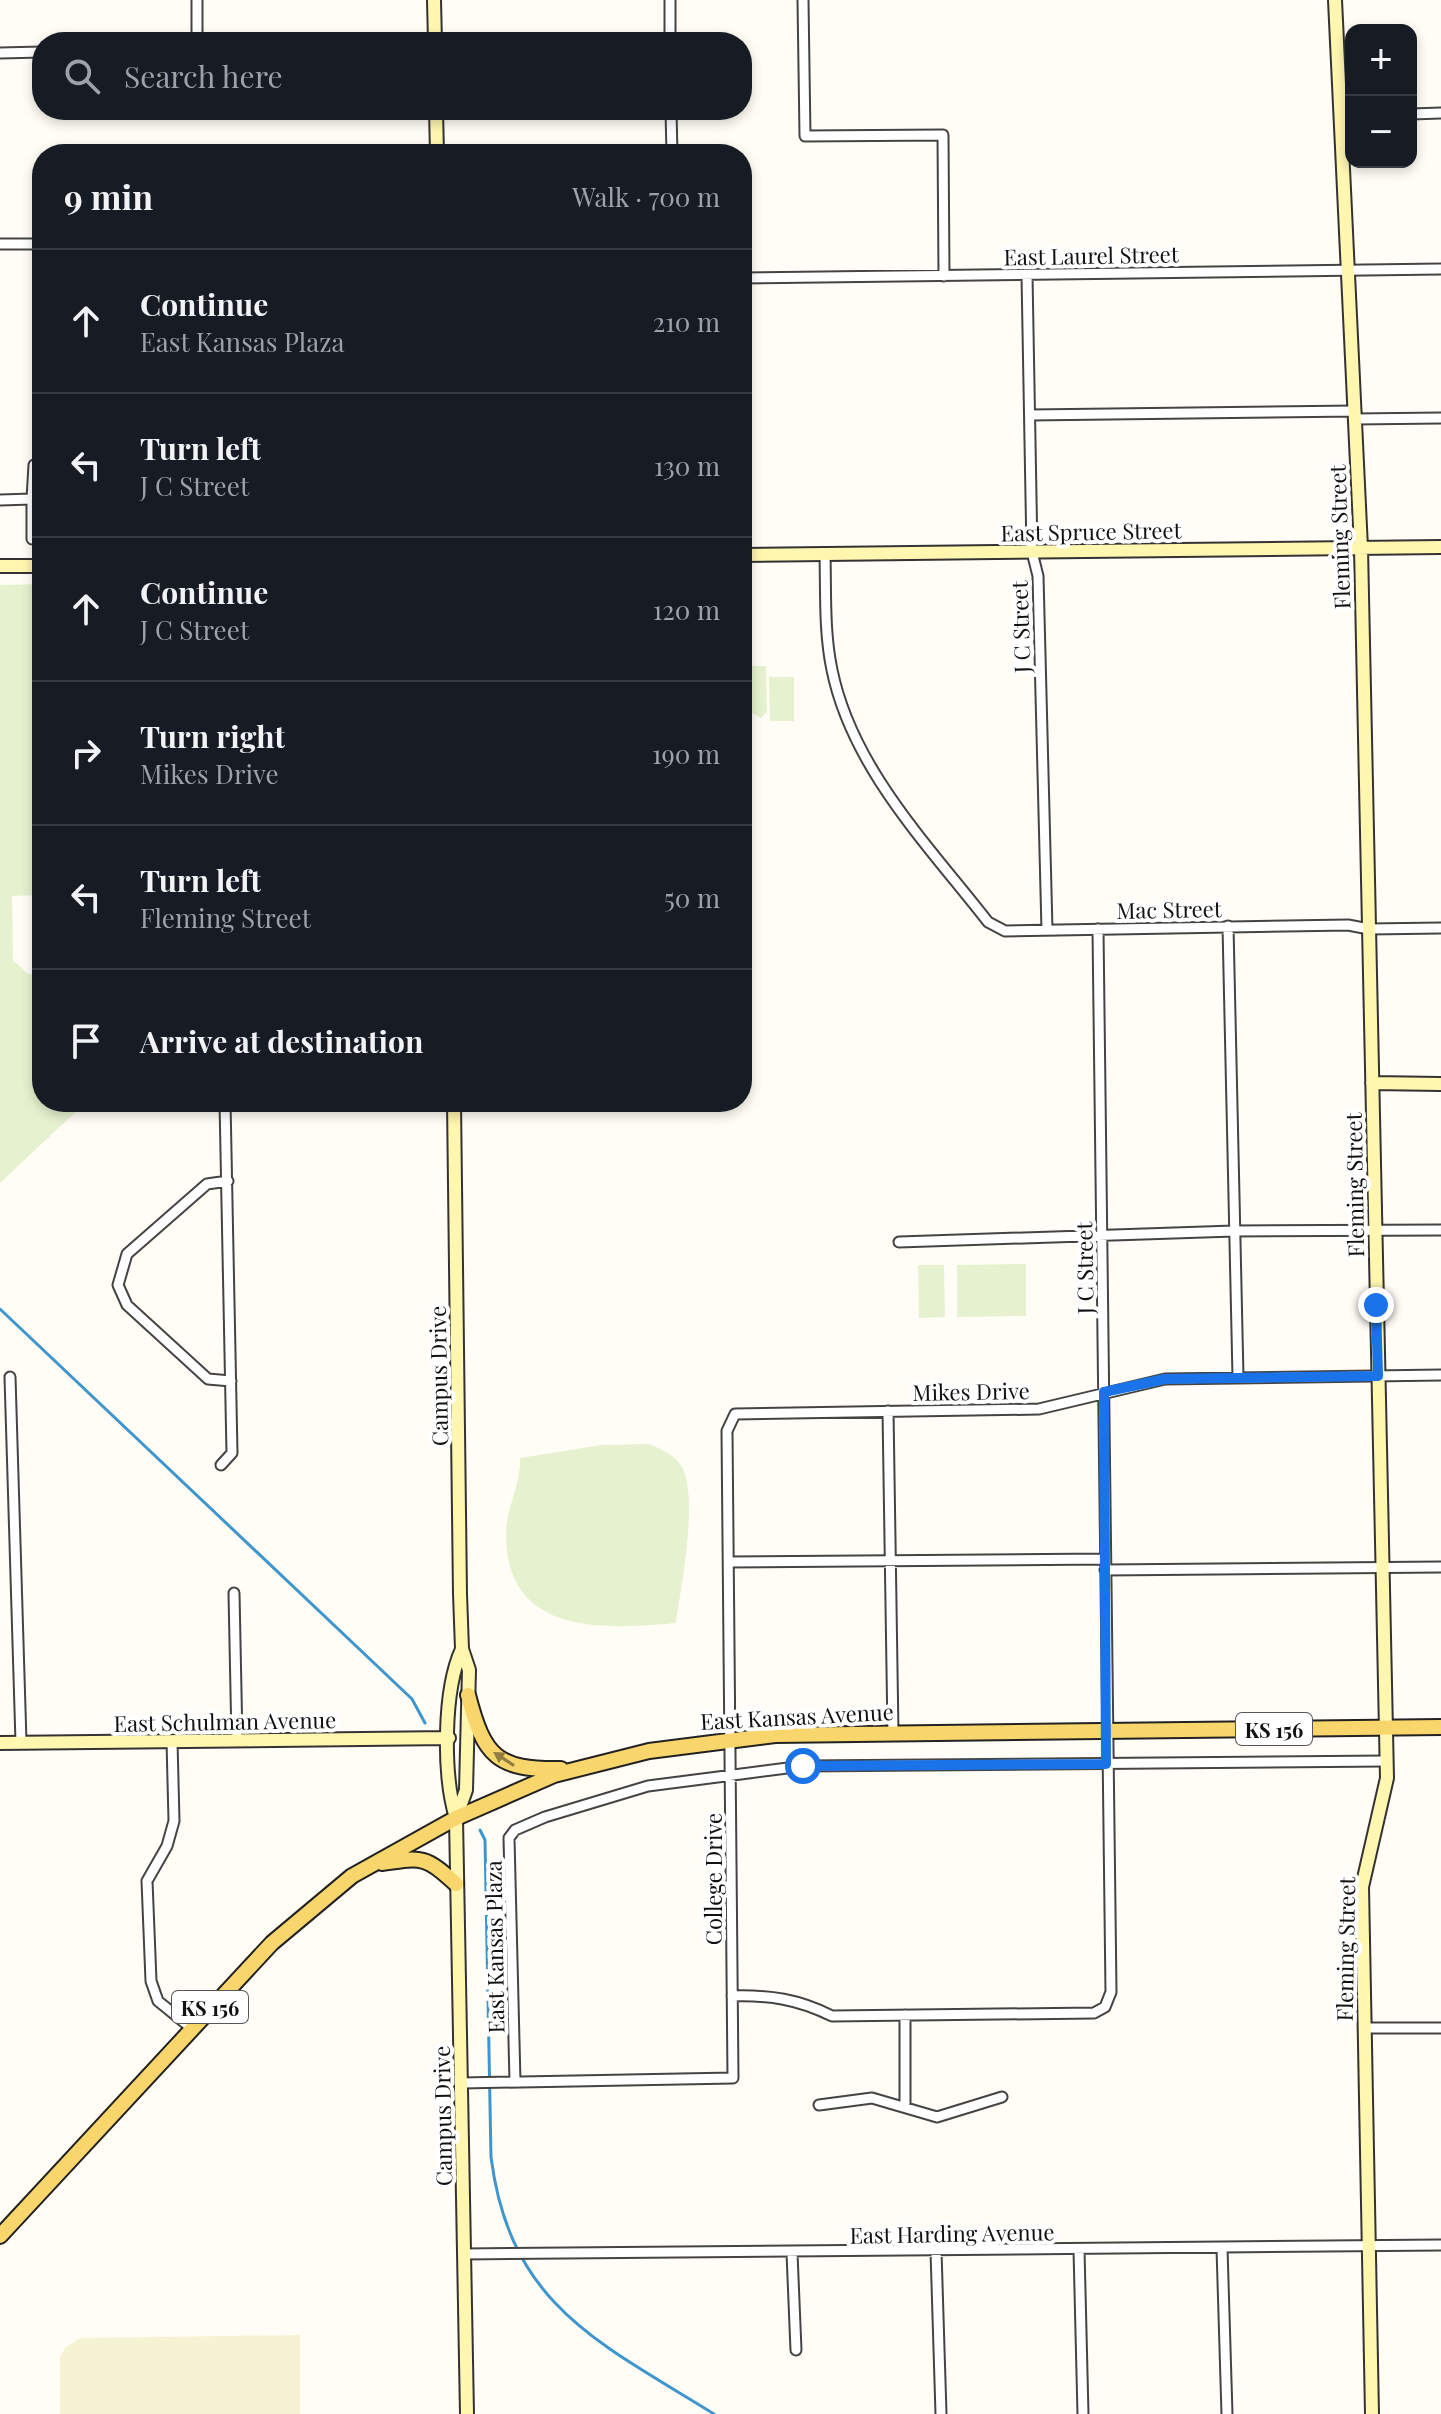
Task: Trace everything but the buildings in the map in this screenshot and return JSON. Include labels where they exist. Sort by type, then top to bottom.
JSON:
[{"type":"main road","points":[[468,1695],[483,1741],[495,1755],[522,1769],[578,1769]]},
{"type":"main road","name":"East Kansas Avenue","points":[[0,2236],[190,2027],[272,1943],[352,1876],[456,1818],[554,1775],[649,1751],[730,1739],[893,1733],[1441,1727]]},
{"type":"main road","points":[[373,1864],[414,1857],[428,1859],[456,1884]]},
{"type":"street","points":[[197,0],[197,32]]},
{"type":"street","points":[[434,0],[435,32]]},
{"type":"street","points":[[670,0],[670,32]]},
{"type":"street","points":[[803,0],[805,136],[943,135],[944,276]]},
{"type":"street","name":"Fleming Street","points":[[1335,0],[1345,105]]},
{"type":"street","points":[[0,53],[32,52]]},
{"type":"street","points":[[1417,114],[1441,113]]},
{"type":"street","points":[[436,120],[437,144]]},
{"type":"street","points":[[671,120],[672,144]]},
{"type":"street","name":"Fleming Street","points":[[1347,168],[1348,269],[1361,548],[1387,1778],[1362,1887],[1372,2414]]},
{"type":"street","points":[[0,244],[32,244]]},
{"type":"street","name":"East Laurel Street","points":[[752,278],[1441,269]]},
{"type":"street","name":"J C Street","points":[[1027,275],[1032,552],[1038,576],[1047,930]]},
{"type":"street","points":[[1030,415],[1441,418]]},
{"type":"street","points":[[32,471],[32,539]]},
{"type":"street","points":[[0,500],[32,499]]},
{"type":"street","name":"East Spruce Street","points":[[752,555],[1441,547]]},
{"type":"street","name":"Mac Street","points":[[825,555],[829,651],[844,712],[871,767],[988,922],[1005,931],[1348,925],[1369,929],[1441,928]]},
{"type":"street","points":[[0,566],[32,566]]},
{"type":"street","points":[[1228,926],[1238,1377]]},
{"type":"street","name":"J C Street","points":[[1098,929],[1105,1570]]},
{"type":"street","points":[[1372,1083],[1441,1084]]},
{"type":"street","points":[[221,1465],[232,1453],[225,1112]]},
{"type":"street","name":"Campus Drive","points":[[454,1112],[462,1649],[469,1670],[466,1790],[456,1818]]},
{"type":"street","points":[[228,1181],[207,1184],[127,1254],[118,1285],[127,1305],[208,1379],[231,1381]]},
{"type":"street","points":[[899,1242],[1234,1231],[1441,1230]]},
{"type":"street","name":"Mikes Drive","points":[[738,1413],[1039,1409],[1165,1379],[1441,1375]]},
{"type":"street","points":[[10,1377],[21,1742]]},
{"type":"street","points":[[888,1411],[893,1733]]},
{"type":"street","name":"College Drive","points":[[468,2083],[733,2078],[727,1431],[729,1420],[738,1413]]},
{"type":"street","points":[[729,1562],[1105,1559]]},
{"type":"street","points":[[732,1996],[770,1995],[795,2000],[832,2016],[1094,2013],[1105,2007],[1111,1992],[1105,1570],[1441,1567]]},
{"type":"street","points":[[234,1593],[237,1741]]},
{"type":"street","name":"Campus Drive","points":[[462,1649],[452,1670],[447,1790],[456,1818],[456,1884],[468,2083],[464,2254],[467,2414]]},
{"type":"street","name":"East Schulman Avenue","points":[[0,1743],[449,1738]]},
{"type":"street","points":[[172,1741],[174,1821],[167,1846],[147,1881],[151,1981],[158,2001],[190,2027]]},
{"type":"street","name":"East Kansas Plaza","points":[[515,2082],[509,1838],[515,1830],[545,1817],[614,1795],[730,1773],[803,1766],[1386,1761]]},
{"type":"street","points":[[905,2015],[905,2106]]},
{"type":"street","points":[[1364,2028],[1441,2028]]},
{"type":"street","points":[[819,2105],[872,2098],[937,2117],[1002,2097]]},
{"type":"street","name":"East Harding Avenue","points":[[464,2254],[1441,2245]]},
{"type":"street","points":[[1222,2248],[1227,2414]]},
{"type":"street","points":[[1079,2250],[1083,2414]]},
{"type":"street","points":[[936,2251],[941,2414]]},
{"type":"street","points":[[792,2253],[796,2350]]},
{"type":"shaded area","points":[[300,2335],[300,2414],[60,2414],[60,2357],[65,2348],[80,2338]]},
{"type":"green space","points":[[32,584],[32,895],[12,896],[13,960],[32,974],[32,1112],[76,1112],[0,1183],[0,585]]},
{"type":"green space","points":[[752,666],[766,666],[767,712],[761,718],[752,713]]},
{"type":"green space","points":[[769,677],[794,677],[794,721],[770,721]]},
{"type":"green space","points":[[1026,1264],[1026,1316],[957,1317],[957,1265]]},
{"type":"green space","points":[[918,1265],[944,1265],[945,1317],[919,1318]]},
{"type":"green space","points":[[649,1444],[677,1460],[687,1484],[689,1523],[676,1623],[589,1624],[562,1619],[539,1608],[521,1590],[510,1565],[506,1531],[520,1458],[602,1445]]},
{"type":"waterway","points":[[0,1309],[412,1699],[425,1723]]},
{"type":"waterway","points":[[480,1830],[485,1840],[491,2157],[501,2208],[518,2250],[540,2285],[567,2315],[598,2341],[714,2414]]},
{"type":"route","points":[[803,1766],[1106,1764],[1104,1392],[1165,1379],[1378,1376],[1376,1305]]}]
